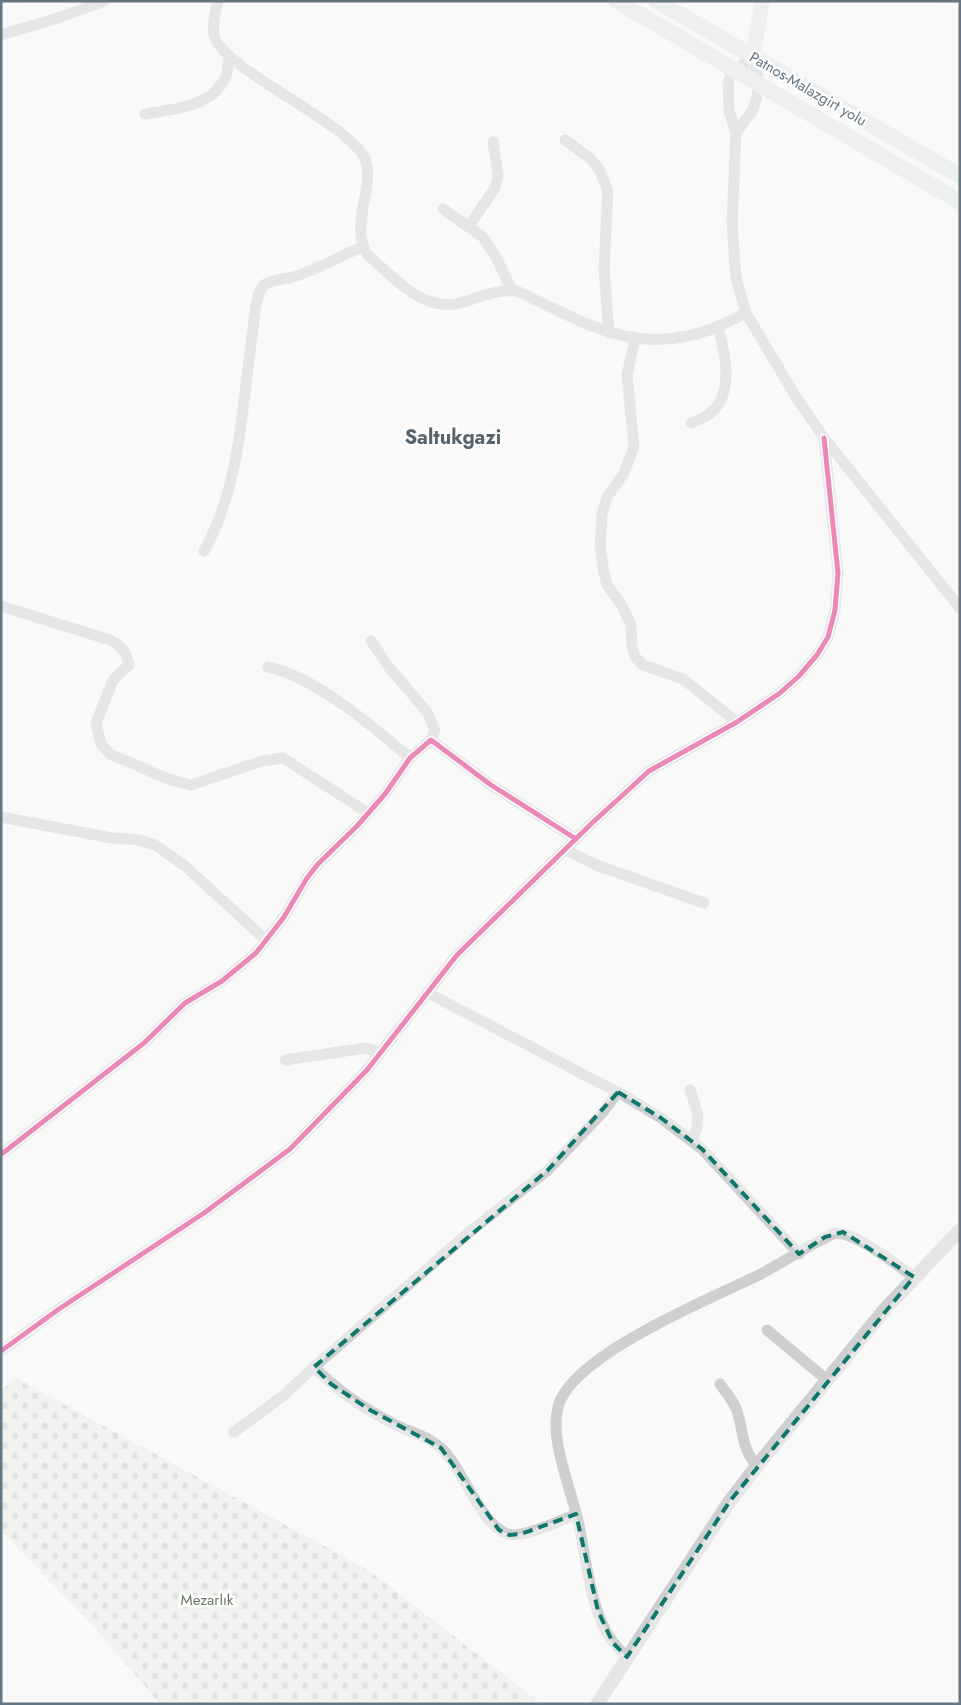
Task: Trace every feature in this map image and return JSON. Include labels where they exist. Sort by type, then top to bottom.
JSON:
[{"type":"main road","points":[[617,1],[960,202]]},
{"type":"main road","name":"Patnos-Malazgirt yolu","points":[[657,1],[960,176]]},
{"type":"main road","points":[[753,58],[762,1]]},
{"type":"street","points":[[1,34],[61,17],[104,1]]},
{"type":"street","points":[[218,1],[214,21],[214,36],[219,47],[229,56],[318,116],[355,146],[363,155],[369,172],[362,203],[363,247],[367,254],[411,292],[428,302],[456,304],[506,290],[517,291],[608,333],[635,339],[680,338],[718,326],[746,313]]},
{"type":"street","points":[[145,114],[190,106],[205,100],[217,90],[226,78],[229,56]]},
{"type":"street","points":[[736,133],[753,110],[760,85],[753,58],[734,70],[728,82],[729,112],[736,133],[732,224],[736,277],[746,313],[796,397],[824,438],[960,608]]},
{"type":"street","points":[[565,140],[590,158],[604,177],[608,191],[604,268],[608,333]]},
{"type":"street","points":[[469,226],[495,188],[498,176],[493,142]]},
{"type":"street","points":[[443,209],[483,237],[496,255],[512,290]]},
{"type":"street","points":[[204,550],[221,514],[234,464],[242,424],[255,317],[263,286],[270,282],[290,278],[363,247]]},
{"type":"street","points":[[691,423],[715,411],[725,389],[725,355],[718,326]]},
{"type":"street","points":[[635,339],[627,376],[634,447],[624,473],[606,497],[602,514],[600,545],[604,573],[607,584],[621,604],[631,624],[632,647],[635,657],[643,664],[682,679],[737,722]]},
{"type":"street","points":[[1,1351],[59,1309],[204,1214],[290,1148],[342,1097],[381,1053],[457,955],[649,771],[737,722],[780,693],[799,676],[817,656],[828,637],[835,610],[838,573],[824,438]]},
{"type":"street","points":[[1,606],[110,640],[120,645],[130,664],[113,680],[96,723],[101,744],[110,754],[168,780],[191,785],[262,760],[283,758],[368,814]]},
{"type":"street","points":[[4,1153],[144,1043],[185,1003],[232,974],[256,953],[293,903],[307,878],[368,814],[410,758],[431,740],[435,730],[427,712],[388,666],[370,641]]},
{"type":"street","points":[[268,668],[280,670],[299,679],[352,710],[410,758]]},
{"type":"street","points":[[431,740],[491,785],[576,839]]},
{"type":"street","points":[[1,817],[112,838],[140,840],[155,845],[185,866],[266,940]]},
{"type":"street","points":[[566,850],[598,866],[704,903]]},
{"type":"street","points":[[428,993],[618,1092],[661,1118],[692,1141],[799,1254]]},
{"type":"street","points":[[285,1060],[366,1048],[381,1053]]},
{"type":"street","points":[[690,1090],[698,1111],[699,1122],[698,1131],[692,1141]]},
{"type":"street","points":[[234,1432],[283,1396],[473,1229],[548,1170],[588,1129],[618,1092]]},
{"type":"street","points":[[597,1704],[730,1501],[827,1380],[914,1277],[960,1230]]},
{"type":"street","points":[[627,1657],[613,1643],[605,1630],[598,1611],[559,1447],[555,1423],[564,1391],[573,1380],[612,1352],[675,1314],[733,1288],[799,1254],[830,1235],[843,1232],[914,1277]]},
{"type":"street","points":[[767,1330],[827,1380]]},
{"type":"street","points":[[314,1367],[331,1384],[370,1410],[441,1448],[458,1470],[481,1508],[499,1530],[509,1535],[521,1534],[576,1514]]},
{"type":"street","points":[[720,1384],[734,1403],[743,1442],[748,1454],[757,1466]]},
{"type":"highlighted area","points":[[618,1092],[661,1118],[702,1149],[799,1254],[825,1237],[843,1232],[914,1277],[730,1501],[627,1657],[613,1643],[598,1611],[576,1514],[521,1534],[509,1535],[499,1530],[441,1448],[370,1410],[331,1384],[314,1367],[548,1170]]},
{"type":"green space","name":"Mezarlık","points":[[16,1378],[368,1570],[542,1704],[160,1704],[97,1630],[1,1531],[1,1390]]},
{"type":"cycle path","points":[[1,1351],[59,1309],[204,1213],[290,1149],[367,1070],[457,955],[591,824],[649,771],[737,722],[780,693],[799,676],[817,655],[828,637],[835,610],[838,573],[824,438]]},
{"type":"cycle path","points":[[3,1153],[144,1043],[185,1003],[222,981],[256,953],[284,917],[307,878],[318,864],[357,826],[385,794],[410,758],[431,740],[491,785],[576,839]]},
{"type":"district","name":"Saltukgazi","points":[[453,437]]}]
